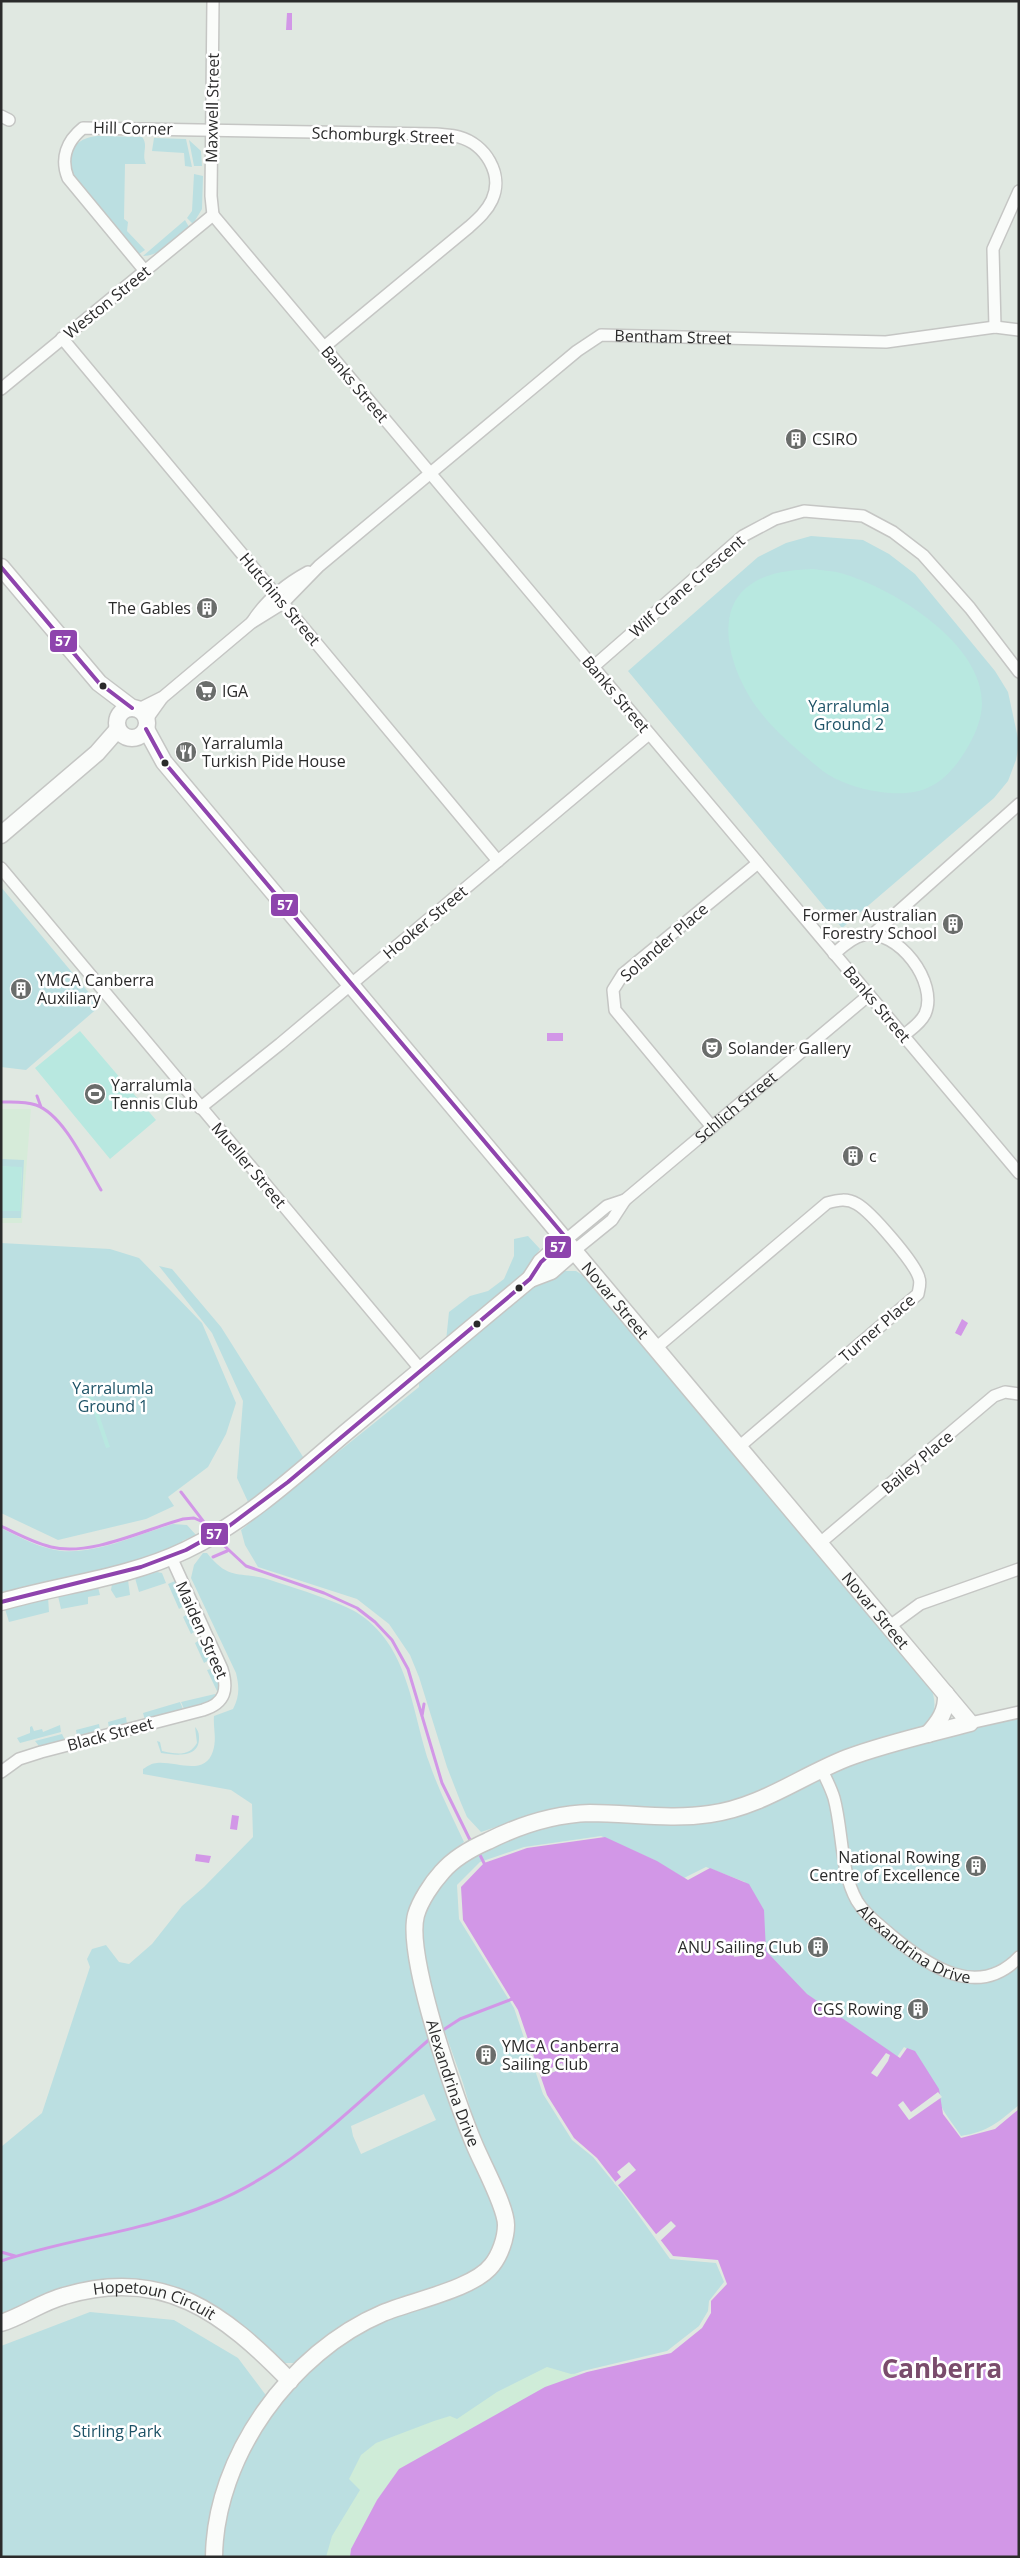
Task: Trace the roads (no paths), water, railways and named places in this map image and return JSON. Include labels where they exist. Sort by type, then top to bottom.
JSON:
[{"type":"main road","name":"Novar Street","points":[[1,567],[740,1446],[970,1723]]},
{"type":"main road","name":"Bentham Street","points":[[1,835],[132,724]]},
{"type":"main road","name":"Schlich Street","points":[[1,1602],[123,1574],[171,1557],[226,1527],[251,1511],[530,1279],[541,1262],[571,1245]]},
{"type":"main road","points":[[928,1734],[943,1714],[946,1694]]},
{"type":"main road","name":"Alexandrina Drive","points":[[214,2557],[219,2514],[228,2478],[246,2440],[267,2408],[290,2381],[339,2338],[381,2314],[455,2288],[474,2279],[491,2267],[502,2246],[506,2222],[466,2125],[420,1976],[416,1915],[442,1871],[474,1848],[514,1828],[552,1817],[589,1814],[675,1817],[712,1814],[748,1805],[845,1759],[970,1723]]},
{"type":"main road","name":"Hopetoun Circuit","points":[[1,2323],[24,2315],[62,2296],[98,2287],[138,2287],[170,2292],[200,2306],[231,2326],[252,2342],[290,2381]]},
{"type":"street","name":"Maxwell Street","points":[[213,1],[211,196],[213,216]]},
{"type":"street","name":"Hill Corner","points":[[146,271],[68,178],[64,169],[64,154],[71,137],[83,128],[100,126],[212,130]]},
{"type":"street","name":"Schomburgk Street","points":[[212,130],[436,134],[459,137],[479,147],[488,158],[495,174],[494,194],[481,216],[324,347]]},
{"type":"street","points":[[995,328],[993,249],[1019,191]]},
{"type":"street","name":"Weston Street","points":[[1,389],[213,216]]},
{"type":"street","name":"Banks Street","points":[[213,216],[1019,1174]]},
{"type":"street","name":"Bentham Street","points":[[132,724],[279,598],[577,350],[601,335],[886,342],[995,328],[1019,330]]},
{"type":"street","name":"Hutchins Street","points":[[62,338],[498,861]]},
{"type":"street","name":"Wilf Crane Crescent","points":[[593,667],[743,536],[775,519],[804,511],[863,516],[893,532],[916,549],[970,608],[1019,672]]},
{"type":"street","name":"Hooker Street","points":[[200,1108],[352,984],[649,734]]},
{"type":"street","points":[[872,935],[1019,804]]},
{"type":"street","name":"Solander Place","points":[[712,1127],[615,1010],[613,990],[623,974],[758,863]]},
{"type":"street","name":"Mueller Street","points":[[1,868],[421,1370]]},
{"type":"street","points":[[834,954],[853,939],[864,935],[872,935],[887,940],[909,956],[926,986],[928,996],[925,1014],[920,1022],[903,1036]]},
{"type":"street","name":"Schlich Street","points":[[571,1245],[607,1206],[626,1200],[869,995]]},
{"type":"street","name":"Turner Place","points":[[657,1348],[827,1203],[842,1199],[856,1203],[871,1214],[915,1268],[920,1280],[918,1294],[740,1446]]},
{"type":"street","name":"Bailey Place","points":[[820,1544],[994,1396],[1005,1392],[1019,1394]]},
{"type":"street","name":"Maiden Street","points":[[171,1557],[222,1669],[226,1692],[220,1701]]},
{"type":"street","points":[[890,1626],[920,1604],[1019,1569]]},
{"type":"street","name":"Black Street","points":[[1,1772],[19,1759],[203,1710],[220,1701]]},
{"type":"street","points":[[970,1723],[1019,1712]]},
{"type":"street","name":"Alexandrina Drive","points":[[822,1770],[834,1798],[846,1868],[857,1901],[869,1917],[916,1955],[938,1968],[958,1975],[977,1978],[997,1973],[1019,1956]]},
{"type":"waterway","points":[[37,1096],[41,1107]]},
{"type":"waterway","points":[[1,1102],[28,1103],[46,1110],[65,1130],[101,1190]]},
{"type":"waterway","points":[[181,1492],[210,1530]]},
{"type":"waterway","points":[[1,1526],[38,1543],[66,1549],[100,1545],[183,1519],[194,1518],[203,1522]]},
{"type":"waterway","points":[[217,1539],[246,1566],[324,1593],[357,1608],[375,1622],[392,1640],[408,1669],[442,1783],[470,1840]]},
{"type":"waterway","points":[[213,1557],[227,1551]]},
{"type":"waterway","points":[[422,1716],[424,1704]]},
{"type":"waterway","points":[[480,1855],[484,1863]]},
{"type":"waterway","points":[[440,2032],[460,2019],[512,1999]]},
{"type":"waterway","points":[[1,2261],[53,2246],[184,2214],[242,2189],[272,2172],[300,2152],[354,2108],[431,2038]]},
{"type":"waterway","points":[[1,2252],[15,2256]]},
{"type":"place","name":"CSIRO","points":[[796,439]]},
{"type":"place","name":"The Gables","points":[[207,608]]},
{"type":"place","name":"IGA","points":[[206,691]]},
{"type":"place","name":"Yarralumla Turkish Pide House","points":[[186,752]]},
{"type":"place","name":"Former Australian Forestry School","points":[[953,924]]},
{"type":"place","name":"YMCA Canberra Auxiliary","points":[[21,989]]},
{"type":"place","name":"Solander Gallery","points":[[712,1048]]},
{"type":"place","name":"Yarralumla Tennis Club","points":[[95,1094]]},
{"type":"place","name":"c","points":[[853,1156]]},
{"type":"place","name":"National Rowing Centre of Excellence","points":[[976,1866]]},
{"type":"place","name":"ANU Sailing Club","points":[[818,1947]]},
{"type":"place","name":"CGS Rowing","points":[[918,2009]]},
{"type":"place","name":"YMCA Canberra Sailing Club","points":[[486,2055]]},
{"type":"district","name":"Canberra","points":[[942,2368]]},
{"type":"park label","name":"Yarralumla Ground 2","points":[[849,715]]},
{"type":"park label","name":"Yarralumla Ground 1","points":[[113,1397]]},
{"type":"park label","name":"Stirling Park","points":[[117,2431]]}]
